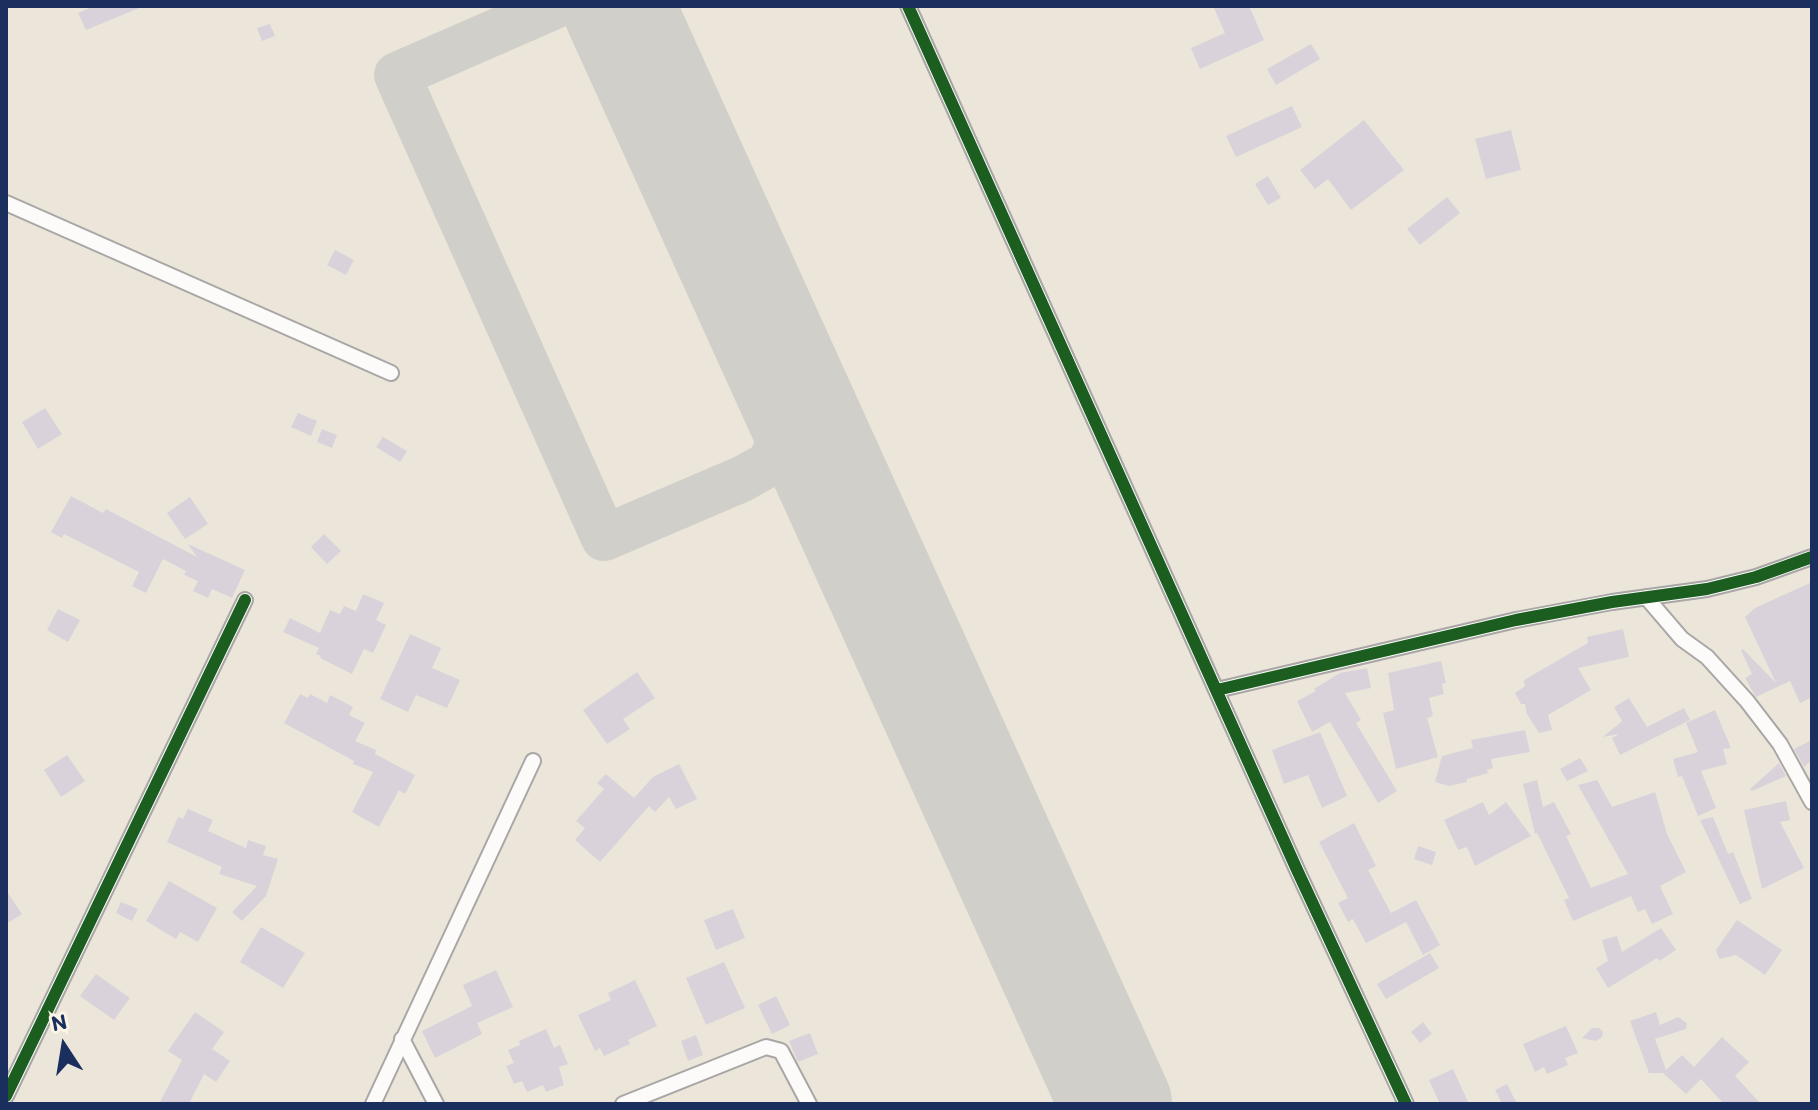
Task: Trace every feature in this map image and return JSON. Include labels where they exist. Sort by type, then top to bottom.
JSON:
[{"type":"street","points":[[908,6],[1406,1104]]},
{"type":"street","points":[[6,203],[391,373]]},
{"type":"street","points":[[1217,690],[1516,620],[1707,589],[1756,577],[1812,557]]},
{"type":"street","points":[[1646,597],[1682,639],[1707,657],[1747,701],[1780,744],[1812,802]]},
{"type":"street","points":[[6,1096],[245,600]]},
{"type":"street","points":[[373,1104],[533,761]]},
{"type":"street","points":[[402,1039],[436,1104]]},
{"type":"street","points":[[623,1104],[766,1047],[781,1051],[809,1104]]},
{"type":"building","points":[[94,6],[144,6],[86,30],[78,13]]},
{"type":"building","points":[[1213,6],[1249,6],[1264,40],[1200,69],[1191,48],[1225,33]]},
{"type":"building","points":[[270,24],[275,36],[262,41],[257,28]]},
{"type":"building","points":[[1311,44],[1320,59],[1276,85],[1267,69]]},
{"type":"building","points":[[1292,106],[1302,127],[1236,157],[1226,136]]},
{"type":"building","points":[[1364,120],[1404,170],[1351,210],[1328,179],[1315,189],[1300,170]]},
{"type":"building","points":[[1511,130],[1521,170],[1486,179],[1475,139]]},
{"type":"building","points":[[1268,176],[1281,198],[1268,205],[1255,184]]},
{"type":"building","points":[[1447,197],[1460,213],[1420,245],[1407,229]]},
{"type":"building","points":[[335,250],[354,260],[346,275],[327,265]]},
{"type":"building","points":[[45,408],[62,434],[38,449],[22,422]]},
{"type":"building","points":[[298,413],[317,421],[311,436],[291,427]]},
{"type":"building","points":[[322,429],[337,435],[332,448],[317,442]]},
{"type":"building","points":[[383,437],[407,451],[400,462],[376,447]]},
{"type":"building","points":[[71,496],[103,513],[106,509],[197,557],[188,544],[245,570],[232,598],[212,589],[208,598],[193,591],[198,581],[163,559],[146,593],[132,586],[139,572],[64,534],[62,538],[51,532]]},
{"type":"building","points":[[190,497],[208,524],[185,539],[167,513]]},
{"type":"building","points":[[324,534],[341,551],[327,564],[311,547]]},
{"type":"building","points":[[1812,582],[1812,697],[1800,703],[1790,681],[1756,697],[1745,678],[1752,674],[1741,650],[1776,683],[1745,617],[1755,608]]},
{"type":"building","points":[[363,594],[384,603],[376,620],[386,625],[373,653],[364,649],[352,674],[320,658],[316,654],[319,648],[283,632],[290,618],[320,633],[330,610],[340,614],[344,606],[356,611]]},
{"type":"building","points":[[58,609],[80,620],[68,642],[47,630]]},
{"type":"building","points":[[1623,629],[1629,657],[1578,668],[1591,690],[1548,715],[1552,730],[1539,733],[1527,714],[1525,704],[1521,704],[1515,693],[1525,686],[1524,680],[1588,643],[1587,637]]},
{"type":"building","points":[[410,634],[441,648],[432,668],[460,680],[447,708],[416,695],[408,712],[380,699]]},
{"type":"building","points":[[1441,661],[1446,683],[1442,684],[1444,694],[1429,698],[1433,716],[1427,718],[1438,757],[1396,769],[1383,713],[1394,710],[1388,673]]},
{"type":"building","points":[[1367,668],[1371,688],[1345,693],[1361,720],[1356,723],[1397,791],[1378,803],[1330,722],[1312,732],[1297,701],[1340,673]]},
{"type":"building","points":[[637,672],[655,698],[623,719],[630,729],[607,744],[583,710]]},
{"type":"building","points":[[300,694],[308,698],[310,694],[327,703],[330,695],[353,707],[349,715],[365,723],[355,741],[376,750],[375,754],[415,775],[405,794],[399,790],[379,827],[352,812],[373,772],[353,764],[354,761],[284,723]]},
{"type":"building","points":[[1629,698],[1647,727],[1684,708],[1690,720],[1620,755],[1612,738],[1619,734],[1603,737],[1622,721],[1614,707]]},
{"type":"building","points":[[1715,710],[1731,748],[1723,749],[1727,764],[1701,771],[1716,808],[1698,816],[1682,776],[1678,777],[1673,759],[1698,752],[1686,723]]},
{"type":"building","points":[[1525,730],[1530,752],[1491,759],[1493,768],[1487,770],[1488,773],[1467,779],[1467,782],[1449,786],[1435,782],[1442,756],[1473,748],[1471,740]]},
{"type":"building","points":[[1320,732],[1347,796],[1322,808],[1308,775],[1284,784],[1272,750]]},
{"type":"building","points":[[1812,740],[1812,760],[1804,767],[1794,749]]},
{"type":"building","points":[[67,755],[85,781],[61,797],[44,770]]},
{"type":"building","points":[[1580,758],[1588,771],[1567,781],[1560,769]]},
{"type":"building","points":[[1779,763],[1786,776],[1752,791],[1750,789]]},
{"type":"building","points":[[679,764],[697,799],[676,809],[669,797],[655,812],[649,806],[600,862],[575,840],[585,828],[576,821],[604,789],[597,783],[606,774],[634,798],[653,777]]},
{"type":"building","points":[[1537,780],[1543,807],[1554,802],[1571,834],[1566,836],[1591,888],[1628,874],[1578,785],[1597,780],[1612,807],[1655,792],[1667,834],[1686,872],[1660,886],[1673,914],[1652,924],[1645,909],[1638,912],[1631,896],[1573,921],[1564,900],[1569,898],[1535,834],[1523,784]]},
{"type":"building","points":[[1786,801],[1790,820],[1780,822],[1804,868],[1762,889],[1744,810]]},
{"type":"building","points":[[1483,802],[1489,815],[1506,802],[1531,836],[1475,866],[1467,847],[1458,850],[1444,820]]},
{"type":"building","points":[[188,809],[213,820],[208,831],[246,848],[248,840],[266,846],[263,855],[278,859],[266,896],[242,921],[232,912],[257,886],[219,874],[222,867],[167,842],[178,817],[183,819]]},
{"type":"building","points":[[1713,817],[1728,854],[1733,852],[1752,899],[1740,904],[1700,820]]},
{"type":"building","points":[[1354,823],[1376,866],[1368,870],[1391,913],[1416,900],[1440,945],[1423,955],[1406,922],[1366,943],[1353,919],[1348,922],[1338,903],[1348,898],[1319,842]]},
{"type":"building","points":[[1418,846],[1436,852],[1432,865],[1414,859]]},
{"type":"building","points":[[169,881],[217,908],[198,942],[180,932],[176,939],[146,921]]},
{"type":"building","points":[[6,890],[22,914],[6,924]]},
{"type":"building","points":[[121,902],[138,909],[132,921],[116,913]]},
{"type":"building","points":[[733,909],[745,938],[716,950],[704,920]]},
{"type":"building","points":[[1737,920],[1782,950],[1765,975],[1736,955],[1719,959],[1716,950]]},
{"type":"building","points":[[261,927],[305,953],[283,988],[240,962]]},
{"type":"building","points":[[1661,928],[1676,950],[1608,988],[1596,968],[1608,961],[1602,940],[1617,936],[1622,952]]},
{"type":"building","points":[[1430,953],[1439,968],[1386,999],[1377,984]]},
{"type":"building","points":[[724,962],[745,1008],[706,1025],[686,978]]},
{"type":"building","points":[[496,970],[513,1007],[477,1023],[482,1034],[435,1058],[422,1031],[472,1006],[463,985]]},
{"type":"building","points":[[96,974],[130,998],[114,1020],[80,996]]},
{"type":"building","points":[[635,980],[657,1026],[604,1056],[600,1048],[595,1051],[578,1015],[611,1000],[608,993]]},
{"type":"building","points":[[776,996],[790,1025],[772,1034],[758,1005]]},
{"type":"building","points":[[195,1012],[224,1032],[212,1049],[230,1061],[216,1082],[204,1074],[189,1104],[159,1104],[182,1060],[168,1051]]},
{"type":"building","points":[[1656,1012],[1660,1025],[1678,1017],[1687,1023],[1686,1029],[1655,1039],[1666,1070],[1682,1055],[1694,1067],[1722,1037],[1749,1062],[1735,1076],[1761,1104],[1724,1104],[1701,1079],[1686,1094],[1663,1073],[1649,1073],[1630,1021]]},
{"type":"building","points":[[1423,1022],[1432,1034],[1420,1043],[1411,1032]]},
{"type":"building","points":[[1566,1026],[1578,1053],[1565,1058],[1568,1065],[1547,1074],[1544,1067],[1535,1072],[1523,1044]]},
{"type":"building","points":[[1592,1028],[1599,1028],[1603,1032],[1602,1037],[1596,1041],[1582,1038]]},
{"type":"building","points":[[546,1029],[554,1048],[560,1045],[568,1064],[559,1067],[564,1085],[546,1092],[543,1085],[527,1092],[522,1081],[514,1084],[506,1066],[514,1063],[508,1050],[520,1045],[519,1041]]},
{"type":"building","points":[[810,1033],[818,1054],[798,1062],[789,1041]]},
{"type":"building","points":[[696,1035],[703,1055],[688,1061],[681,1041]]},
{"type":"building","points":[[1453,1069],[1469,1104],[1440,1104],[1429,1080]]},
{"type":"building","points":[[1507,1084],[1517,1104],[1502,1104],[1495,1090]]},
{"type":"taxiway","points":[[555,6],[397,75],[604,538],[742,479],[769,464],[786,431]]},
{"type":"runway","points":[[618,6],[1116,1104]]},
{"type":"cycle path","points":[[908,6],[1298,872],[1406,1104]]},
{"type":"cycle path","points":[[1217,690],[1516,620],[1707,589],[1756,577],[1812,557]]},
{"type":"cycle path","points":[[6,1096],[245,600]]}]
